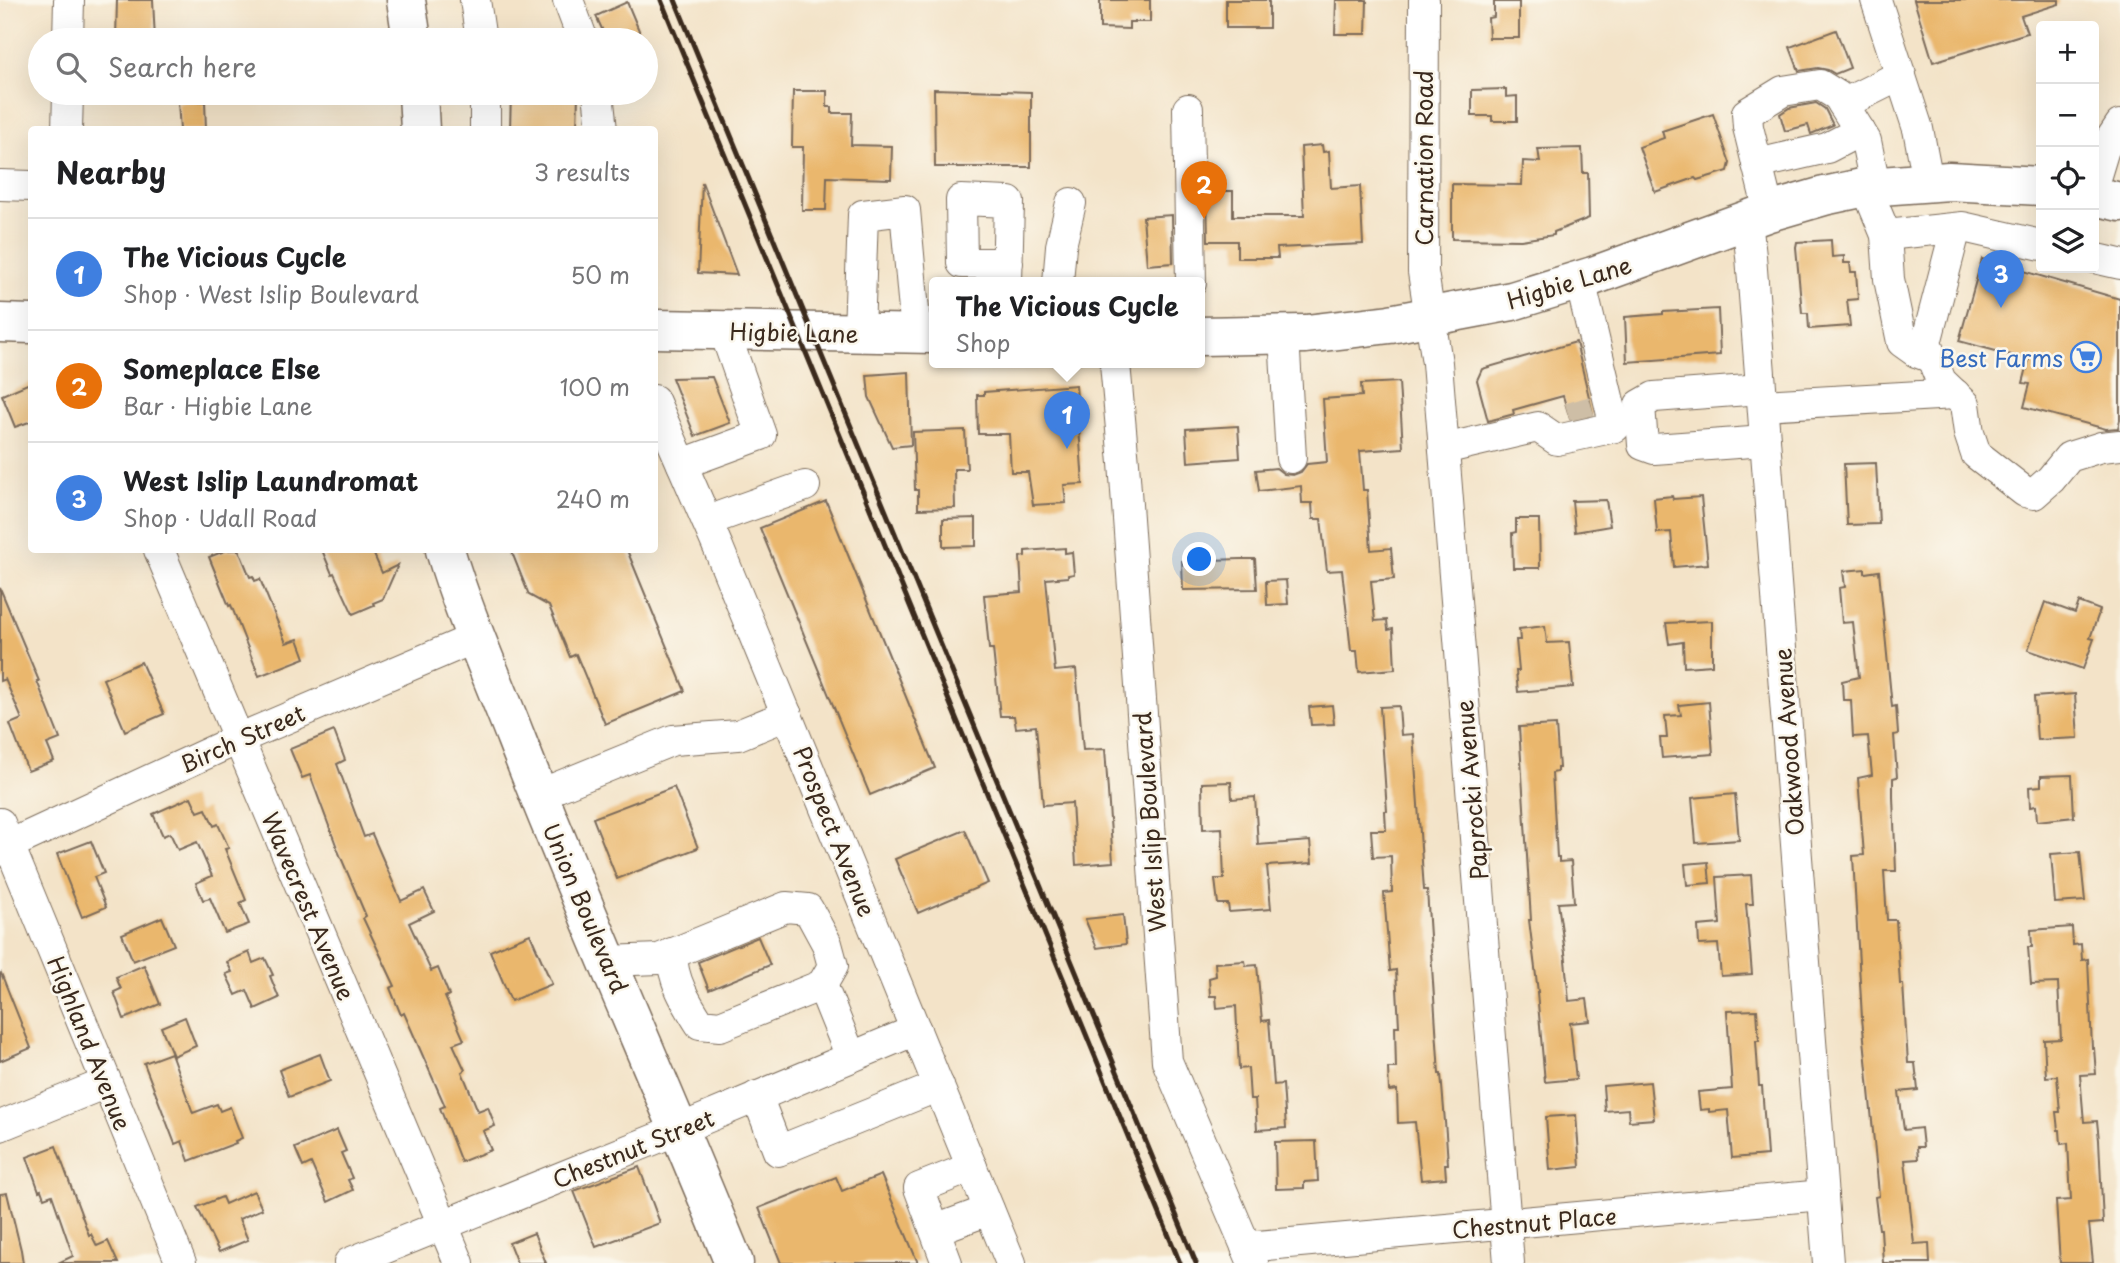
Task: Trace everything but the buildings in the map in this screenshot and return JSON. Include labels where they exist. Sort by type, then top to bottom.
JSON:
[{"type":"main road","points":[[406,0],[410,28]]},
{"type":"main road","points":[[419,105],[420,126]]},
{"type":"main road","name":"Higbie Lane","points":[[1205,336],[1284,335],[1390,324],[1512,301],[1580,280],[1758,216],[1824,196],[1871,186],[1928,181],[2036,186]]},
{"type":"main road","points":[[2099,197],[2120,202]]},
{"type":"main road","points":[[0,323],[28,324]]},
{"type":"main road","name":"Higbie Lane","points":[[658,329],[925,333]]},
{"type":"main road","name":"Union Boulevard","points":[[446,553],[538,795],[734,1263]]},
{"type":"street","points":[[68,28],[69,0]]},
{"type":"street","points":[[475,0],[479,28]]},
{"type":"street","points":[[568,0],[578,28]]},
{"type":"street","name":"Carnation Road","points":[[1424,0],[1423,272],[1430,317]]},
{"type":"street","points":[[1876,0],[1918,128],[1928,181]]},
{"type":"street","points":[[1901,75],[1843,104],[1866,141],[1871,186],[1886,235],[1889,279],[1902,342],[1916,352],[1932,358]]},
{"type":"street","name":"Oakwood Avenue","points":[[1828,1263],[1751,256],[1758,216],[1757,164],[1747,113],[1783,91],[1820,85],[1838,96],[1843,104]]},
{"type":"street","points":[[67,126],[68,105]]},
{"type":"street","points":[[485,105],[485,126]]},
{"type":"street","points":[[599,105],[602,126]]},
{"type":"street","points":[[1188,109],[1191,277]]},
{"type":"street","points":[[2099,166],[2104,149],[2120,125]]},
{"type":"street","points":[[1757,164],[1827,148],[1860,131]]},
{"type":"street","points":[[1966,181],[1959,228],[1926,343],[1941,381],[1965,404],[1969,433],[1976,454],[2025,492],[2034,494],[2069,457],[2101,447],[2120,445]]},
{"type":"street","points":[[0,186],[28,186]]},
{"type":"street","points":[[1058,277],[1061,246],[1071,203]]},
{"type":"street","points":[[859,333],[863,215],[905,210],[925,333]]},
{"type":"street","points":[[1886,235],[1959,228],[2036,244]]},
{"type":"street","points":[[2099,259],[2120,264]]},
{"type":"street","points":[[1580,280],[1591,412]]},
{"type":"street","name":"Paprocki Avenue","points":[[1430,317],[1437,363],[1508,1263]]},
{"type":"street","points":[[682,464],[761,435],[724,330]]},
{"type":"street","points":[[1284,335],[1291,458]]},
{"type":"street","name":"West Islip Boulevard","points":[[1115,368],[1167,1061],[1249,1255]]},
{"type":"street","points":[[1765,441],[1654,449],[1643,445],[1640,405],[1654,397],[1955,394]]},
{"type":"street","name":"Prospect Avenue","points":[[658,409],[707,521],[1011,1263]]},
{"type":"street","points":[[1444,449],[1591,412],[1615,427],[1557,440],[1538,427]]},
{"type":"street","points":[[707,521],[805,486]]},
{"type":"street","name":"Wavecrest Avenue","points":[[160,553],[459,1263]]},
{"type":"street","name":"Birch Street","points":[[5,834],[477,637]]},
{"type":"street","points":[[538,795],[673,740],[738,735],[787,715]]},
{"type":"street","name":"Highland Avenue","points":[[5,834],[181,1263]]},
{"type":"street","points":[[608,961],[659,959],[672,953],[786,907],[808,909],[827,944],[833,967],[822,985],[720,1026],[700,1024],[686,1002],[672,968],[672,953]]},
{"type":"street","points":[[822,985],[850,1057]]},
{"type":"street","name":"Chestnut Street","points":[[349,1263],[916,1030]]},
{"type":"street","points":[[0,1126],[106,1083]]},
{"type":"street","points":[[757,1097],[778,1151],[939,1086]]},
{"type":"street","points":[[947,1263],[919,1188],[972,1167]]},
{"type":"street","name":"Chestnut Place","points":[[1249,1255],[1506,1224],[1822,1195]]},
{"type":"street","points":[[935,1230],[989,1210]]},
{"type":"tunnel","points":[[1569,418],[1593,411]]},
{"type":"railway","points":[[661,0],[1180,1263]]},
{"type":"railway","points":[[675,0],[1196,1263]]},
{"type":"place","name":"Someplace Else","points":[[1204,219]]},
{"type":"place","name":"West Islip Laundromat","points":[[2001,308]]},
{"type":"place","name":"Best Farms","points":[[2086,357]]},
{"type":"place","name":"The Vicious Cycle","points":[[1067,449]]}]
